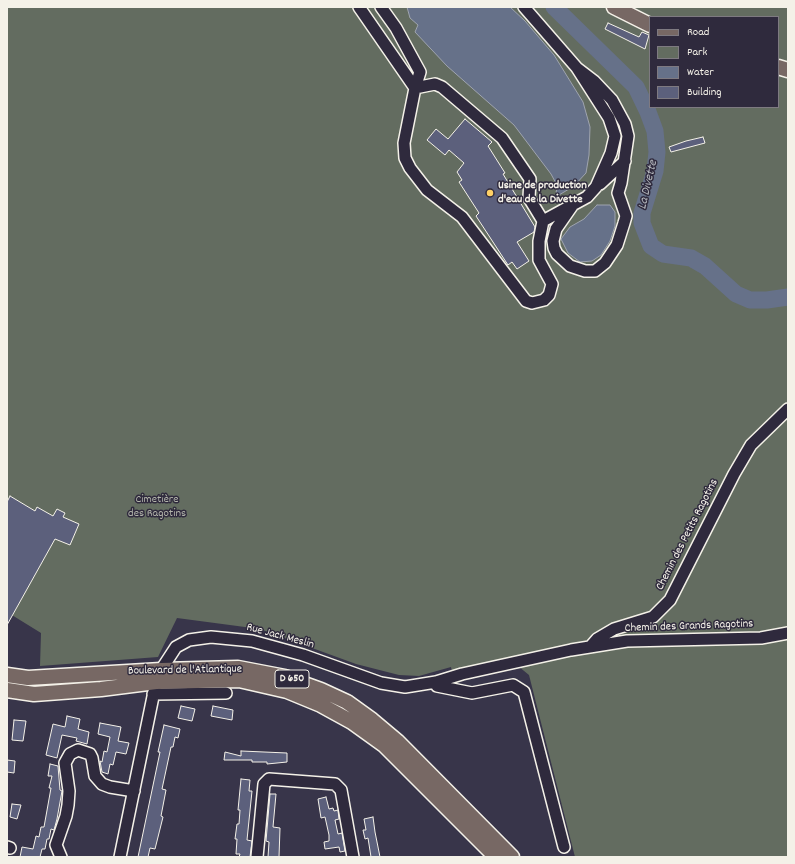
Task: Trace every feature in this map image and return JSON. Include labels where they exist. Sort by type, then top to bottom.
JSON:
[{"type":"main road","points":[[614,7],[649,24]]},
{"type":"main road","name":"Boulevard de l'Atlantique","points":[[7,690],[34,694],[101,689],[156,682],[238,668],[285,677],[322,690],[346,702],[372,720],[397,742],[512,857]]},
{"type":"main road","name":"Boulevard de l'Atlantique","points":[[7,675],[37,678],[156,682],[239,680],[286,691],[321,705],[352,722],[384,746],[496,857]]},
{"type":"street","points":[[359,7],[415,88]]},
{"type":"street","points":[[381,7],[396,28],[420,72],[415,88],[404,143],[405,158],[410,168],[426,190],[462,217],[520,296],[526,301],[532,303],[544,300],[552,290],[552,284],[538,260],[539,241],[543,221],[529,198],[530,180],[502,138],[442,87],[435,84],[415,88]]},
{"type":"street","points":[[524,7],[577,68],[609,118],[615,136],[611,153],[596,187]]},
{"type":"street","points":[[572,206],[556,229],[553,241],[554,248],[557,254],[570,266],[585,271],[595,271],[605,263],[617,245],[626,216],[618,193],[625,161],[628,136],[622,118],[603,90],[577,68]]},
{"type":"street","points":[[543,221],[560,210],[572,206],[587,197],[625,161]]},
{"type":"street","name":"Chemin des Petits Ragotins","points":[[590,647],[597,638],[614,629],[653,617],[670,600],[734,474],[751,445],[788,409]]},
{"type":"street","name":"Chemin des Grands Ragotins","points":[[590,647],[642,639],[761,638],[788,634]]},
{"type":"street","name":"Rue Jack Meslin","points":[[120,857],[156,682],[171,652],[179,644],[199,637],[237,639],[275,647],[393,686],[411,686],[436,682],[512,663],[590,647]]},
{"type":"street","points":[[156,682],[226,693]]},
{"type":"street","points":[[436,682],[437,686],[472,693],[513,685],[524,692],[564,847]]},
{"type":"street","points":[[61,857],[56,845],[66,816],[68,805],[69,791],[65,763],[70,754],[78,750],[90,754],[96,776],[102,784],[110,787],[134,791]]},
{"type":"street","points":[[257,857],[264,784],[269,779],[335,784],[341,790],[353,857]]},
{"type":"green space","name":"Cimetière des Ragotins","points":[[7,7],[788,7],[788,857],[575,857],[529,675],[518,666],[454,682],[451,667],[419,676],[399,675],[356,664],[260,629],[177,618],[158,657],[40,666],[41,633],[7,612]]},
{"type":"water","points":[[407,7],[510,7],[525,21],[554,55],[583,102],[590,127],[589,155],[586,173],[574,186],[559,195],[556,192],[558,187],[551,174],[514,125],[447,66],[415,32],[418,25],[410,18]]},
{"type":"water","points":[[597,205],[610,205],[615,212],[615,226],[610,241],[601,255],[592,261],[580,262],[568,253],[561,239],[570,227],[584,219]]},
{"type":"building","points":[[608,23],[639,37],[642,32],[649,35],[645,49],[605,29]]},
{"type":"building","name":"Usine de production d'eau de la Divette","points":[[465,119],[492,142],[488,146],[535,227],[534,232],[517,242],[529,261],[517,269],[512,262],[508,265],[476,216],[479,213],[459,182],[462,180],[457,172],[464,163],[449,150],[445,155],[427,140],[436,129],[448,139]]},
{"type":"building","points":[[703,137],[705,143],[671,152],[669,147],[686,141]]},
{"type":"building","points":[[10,496],[35,511],[37,507],[53,516],[57,509],[65,513],[63,517],[79,524],[70,545],[55,539],[7,625],[7,502]]},
{"type":"building","points":[[181,706],[195,709],[192,721],[178,718]]},
{"type":"building","points":[[213,706],[233,710],[232,720],[211,716]]},
{"type":"building","points":[[67,716],[80,719],[78,729],[89,732],[87,744],[76,741],[77,738],[62,735],[57,758],[46,755],[53,724],[65,727]]},
{"type":"building","points":[[14,720],[26,721],[23,741],[12,740]]},
{"type":"building","points":[[100,723],[121,727],[118,741],[129,743],[126,754],[116,752],[113,765],[110,764],[108,774],[102,772],[100,761],[102,762],[104,751],[107,752],[110,737],[98,734]]},
{"type":"building","points":[[164,725],[180,729],[178,738],[175,737],[173,747],[171,747],[162,789],[166,790],[161,816],[163,817],[155,849],[150,848],[148,857],[138,857],[160,752],[158,752]]},
{"type":"building","points":[[241,751],[287,753],[287,762],[267,764],[267,762],[252,762],[252,760],[224,760],[225,752],[241,756]]},
{"type":"building","points":[[7,760],[15,761],[14,773],[7,772]]},
{"type":"building","points":[[50,764],[58,766],[60,790],[62,791],[54,830],[51,829],[49,839],[47,839],[45,849],[42,849],[40,857],[20,857],[22,847],[33,849],[36,836],[39,837],[41,827],[44,827],[51,788],[49,788],[52,776],[48,776]]},
{"type":"building","points":[[241,779],[250,780],[249,791],[252,791],[247,840],[252,841],[250,857],[239,857],[240,854],[236,854],[237,839],[235,839],[237,824],[239,824],[240,810],[238,810]]},
{"type":"building","points":[[270,794],[276,794],[273,827],[280,828],[279,857],[268,857],[269,842],[266,841]]},
{"type":"building","points":[[326,797],[329,809],[333,808],[334,811],[338,810],[339,819],[335,820],[338,834],[342,833],[345,851],[340,852],[339,847],[325,849],[324,842],[329,841],[329,835],[325,817],[321,818],[318,799]]},
{"type":"building","points":[[12,804],[21,805],[17,819],[10,817]]},
{"type":"building","points":[[373,817],[380,857],[371,857],[368,838],[365,839],[363,830],[366,830],[364,819]]},
{"type":"waterway","name":"La Divette","points":[[554,7],[636,87],[648,112],[655,131],[657,152],[655,171],[642,213],[642,223],[651,246],[663,254],[691,258],[705,266],[736,294],[750,300],[767,300],[788,297]]},
{"type":"place","name":"Usine de production d'eau de la Divette","points":[[490,193]]}]
